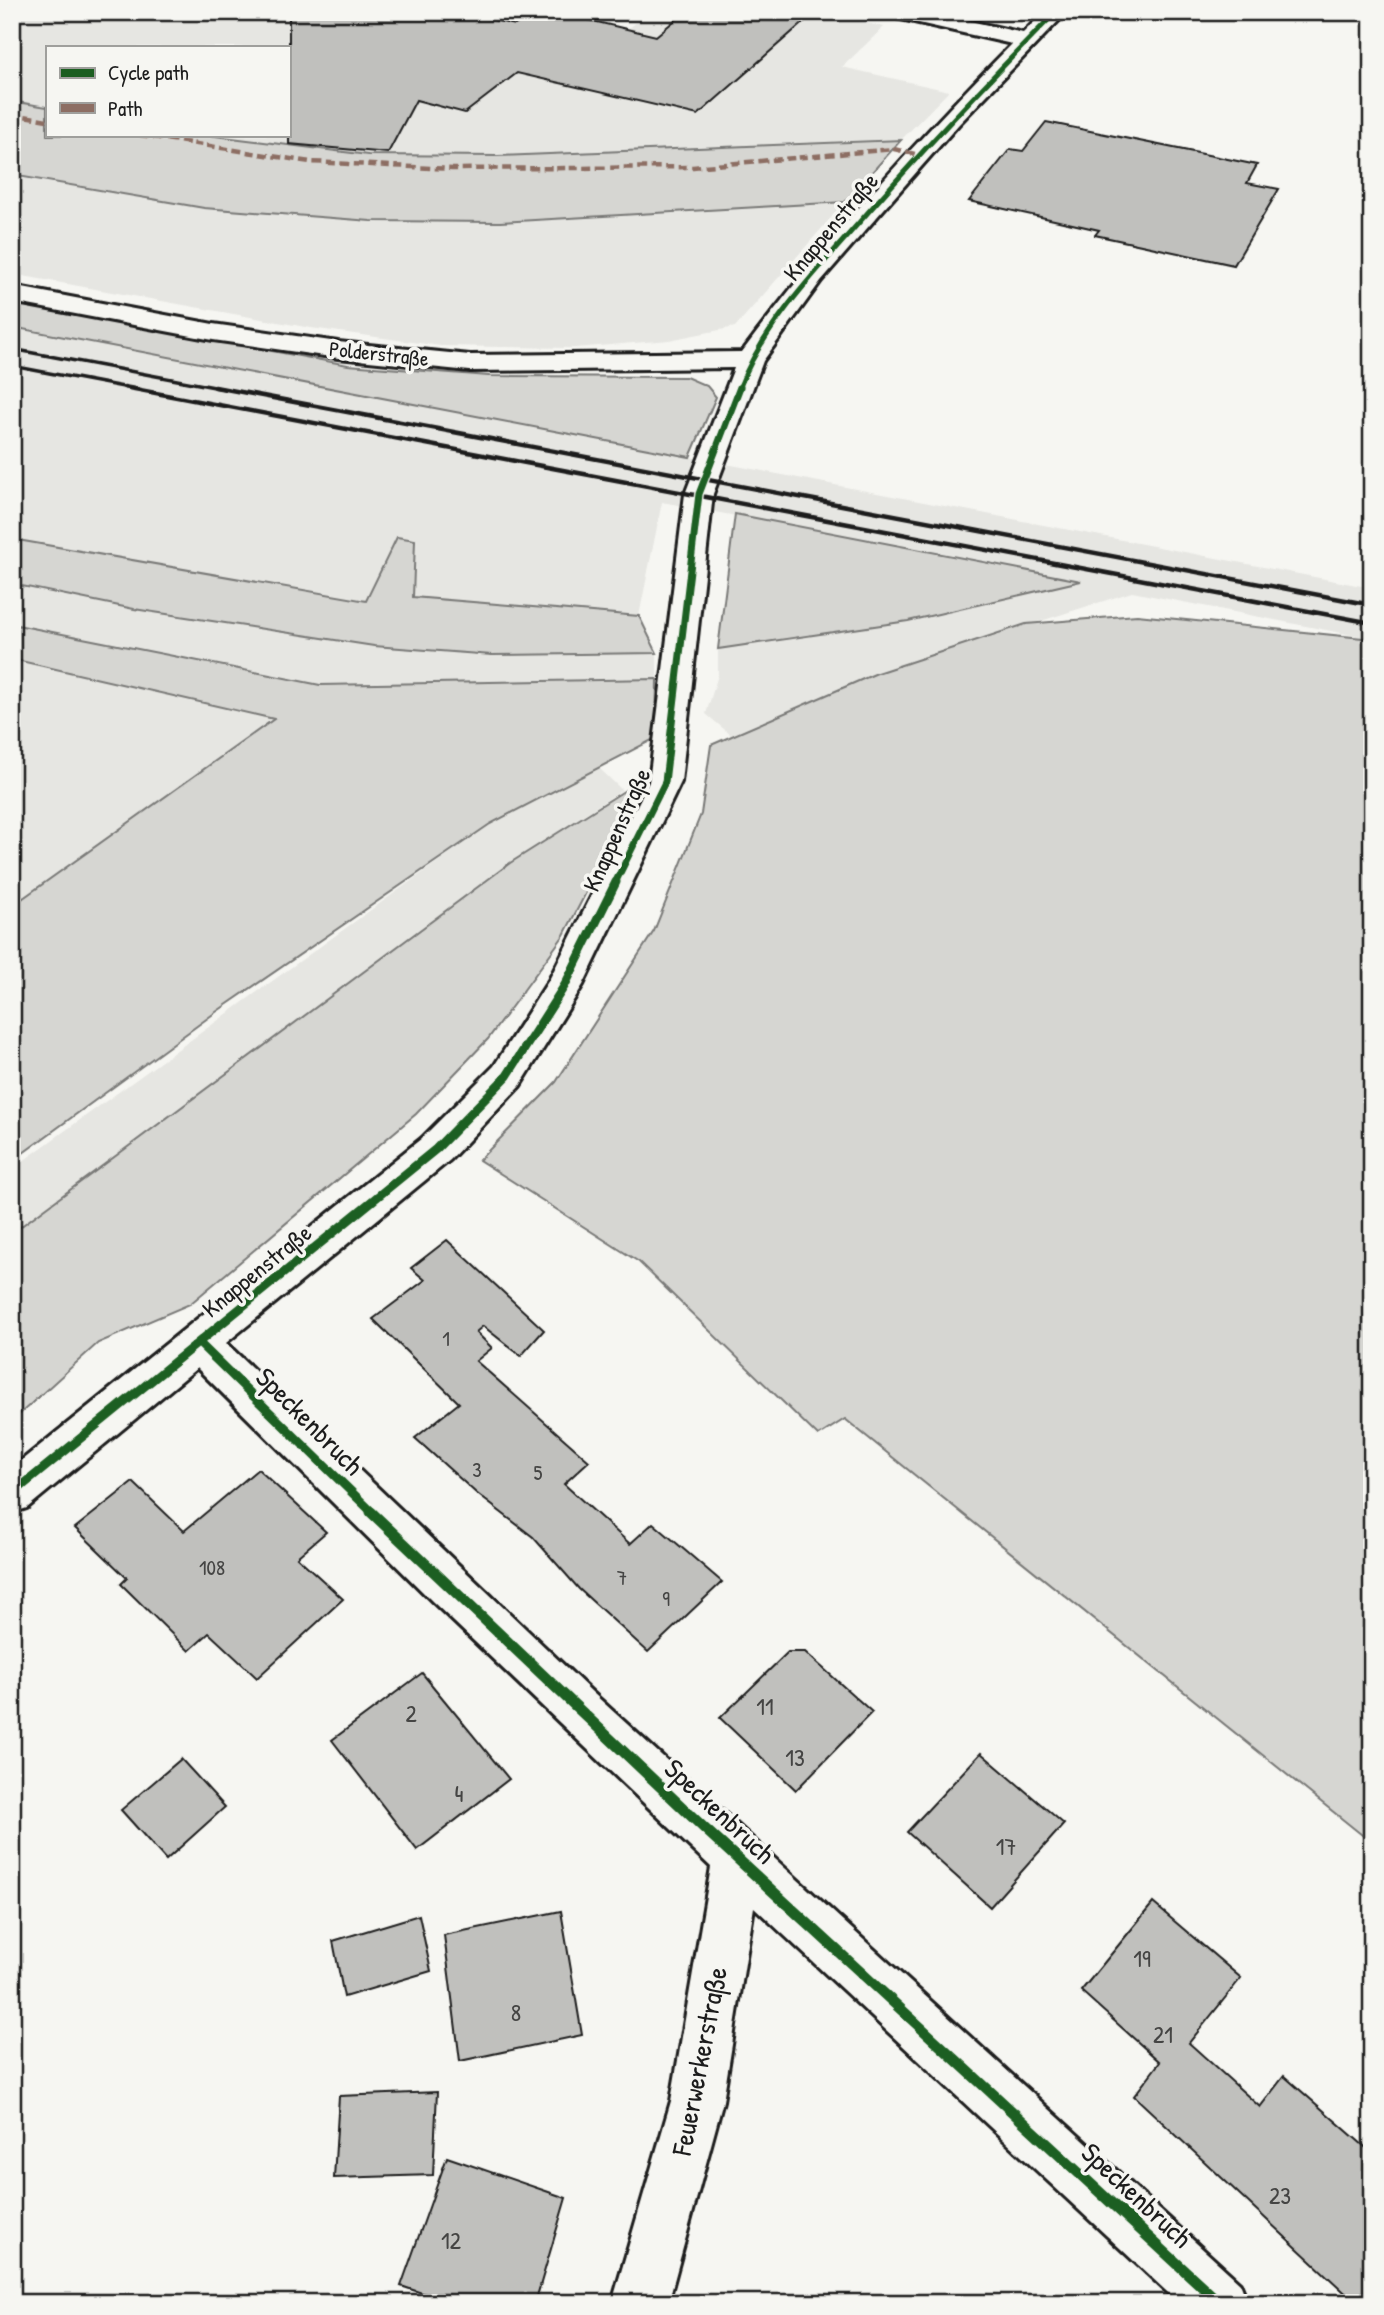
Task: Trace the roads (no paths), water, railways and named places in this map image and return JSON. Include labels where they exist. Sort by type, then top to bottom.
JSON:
[{"type":"street","points":[[900,12],[1028,41]]},
{"type":"street","name":"Knappenstraße","points":[[12,1494],[436,1149],[507,1076],[565,985],[665,782],[699,494],[750,359],[830,255],[950,120],[1056,12]]},
{"type":"street","name":"Polderstraße","points":[[12,294],[241,336],[338,350],[470,363],[750,359]]},
{"type":"street","name":"Speckenbruch","points":[[199,1343],[334,1478],[737,1858],[1220,2303]]},
{"type":"street","name":"Feuerwerkerstraße","points":[[639,2303],[697,2101],[737,1858]]},
{"type":"railway","points":[[12,349],[225,389]]},
{"type":"railway","points":[[12,366],[134,389]]},
{"type":"railway","points":[[124,387],[1372,623]]},
{"type":"railway","points":[[215,387],[1372,605]]}]
